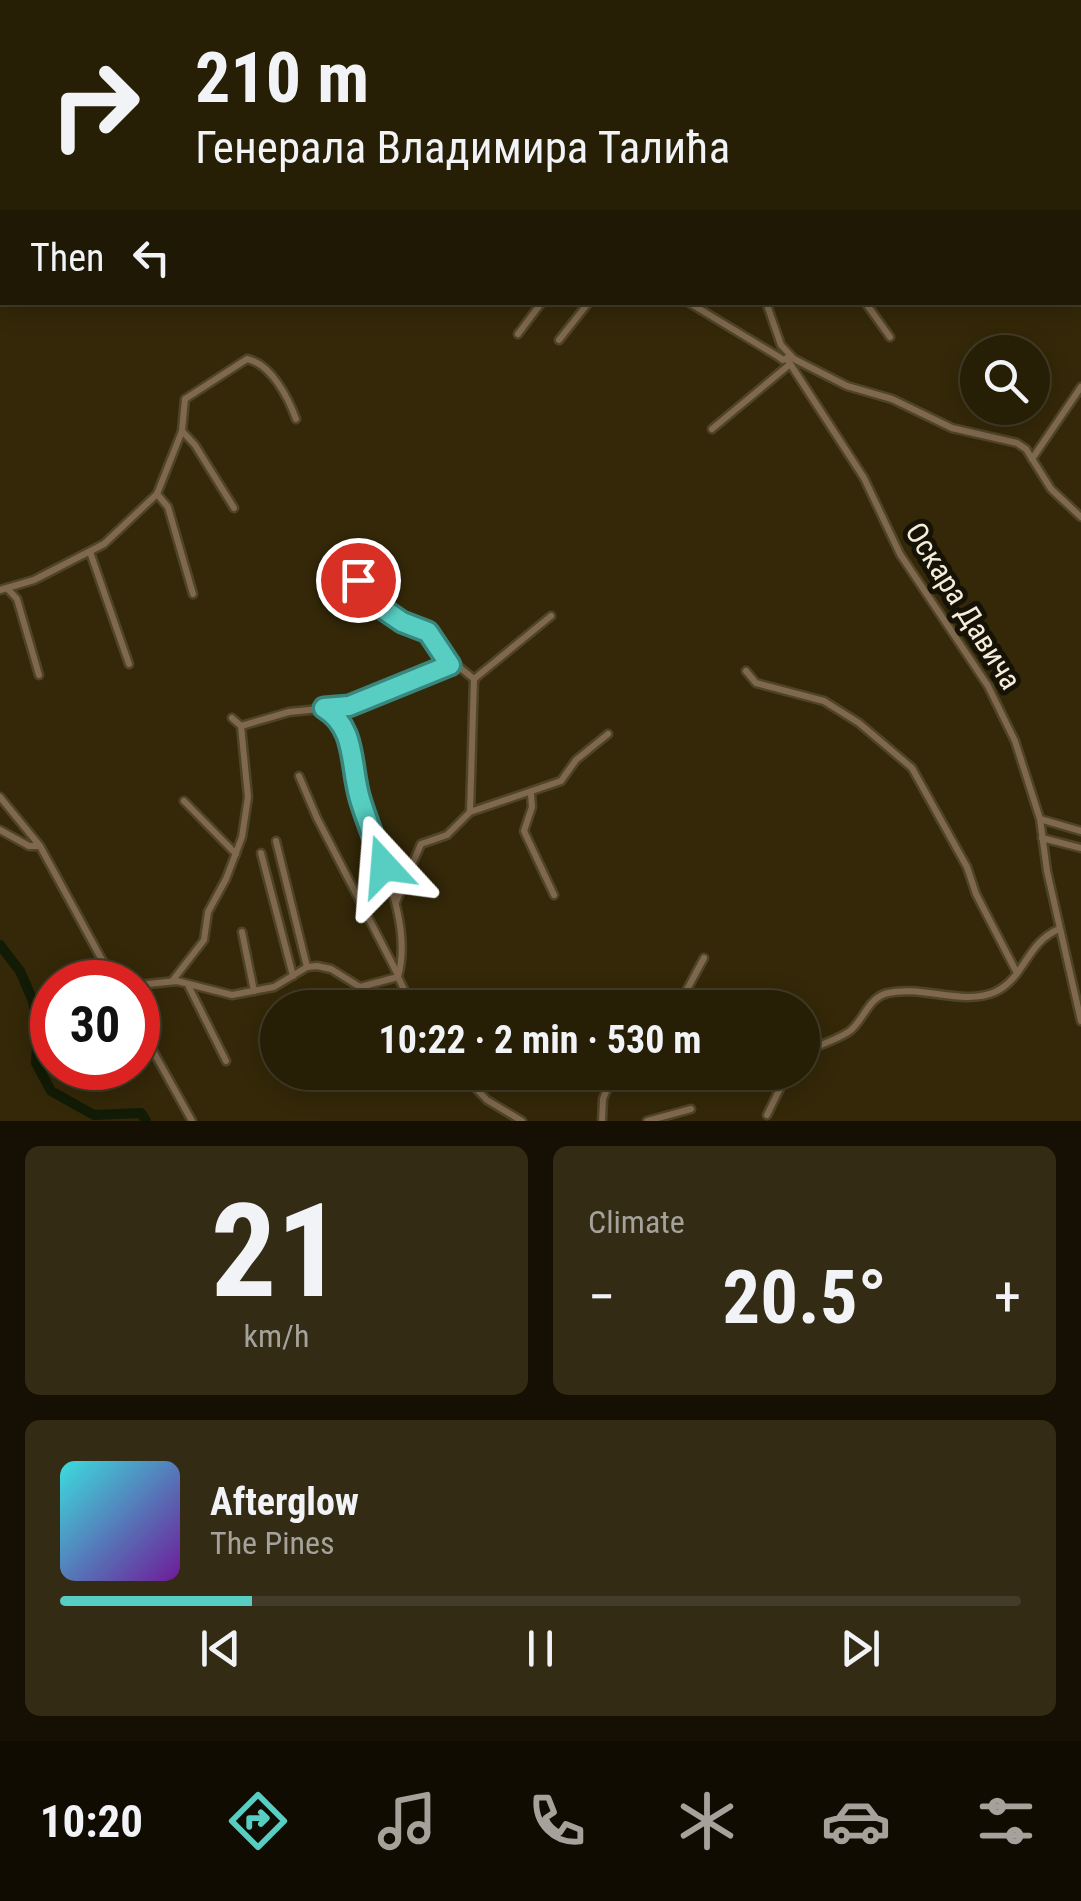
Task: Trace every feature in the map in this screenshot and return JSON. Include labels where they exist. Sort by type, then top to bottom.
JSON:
[{"type":"street","points":[[518,334],[540,305]]},
{"type":"street","points":[[558,340],[587,305]]},
{"type":"street","points":[[693,305],[778,357],[847,386],[892,399],[952,428],[1017,443],[1051,490],[1081,517]]},
{"type":"street","name":"Оскара Давича","points":[[767,305],[789,360],[864,478],[900,554],[988,686],[1015,741],[1040,819],[1081,1019]]},
{"type":"street","points":[[867,305],[890,337]]},
{"type":"street","points":[[3,589],[34,580],[104,544],[157,494],[182,431],[185,398],[247,359],[257,362],[285,392],[296,418]]},
{"type":"street","points":[[712,430],[789,360]]},
{"type":"street","points":[[1032,460],[1081,387]]},
{"type":"street","points":[[182,431],[234,508]]},
{"type":"street","points":[[157,494],[168,508],[193,594]]},
{"type":"street","points":[[90,552],[129,664]]},
{"type":"street","points":[[346,565],[386,611],[428,632],[450,665]]},
{"type":"street","points":[[3,589],[17,598],[39,675]]},
{"type":"street","points":[[470,812],[474,679],[551,616]]},
{"type":"street","points":[[241,726],[289,712],[349,706],[450,665],[458,666],[474,679]]},
{"type":"street","points":[[746,671],[756,683],[824,700],[912,768],[967,866],[976,894],[1017,973]]},
{"type":"street","points":[[324,708],[340,717],[353,754],[358,795],[396,902],[402,952],[398,974]]},
{"type":"street","points":[[172,981],[204,940],[208,912],[236,854],[248,815],[241,726],[232,718]]},
{"type":"street","points":[[396,902],[421,844],[447,835],[470,812],[561,781],[576,760],[608,734]]},
{"type":"street","points":[[300,776],[317,818],[405,990]]},
{"type":"street","points":[[531,794],[532,807],[524,831],[554,896]]},
{"type":"street","points":[[0,797],[40,846],[102,960]]},
{"type":"street","points":[[184,801],[236,854]]},
{"type":"street","points":[[1040,819],[1081,831]]},
{"type":"street","points":[[0,830],[29,846],[40,846]]},
{"type":"street","points":[[1042,838],[1081,848]]},
{"type":"street","points":[[276,841],[307,967]]},
{"type":"street","points":[[261,853],[292,976]]},
{"type":"street","points":[[820,1045],[852,1029],[868,1006],[884,993],[928,991],[980,996],[997,991],[1017,973],[1038,941],[1060,929]]},
{"type":"street","points":[[242,932],[254,991]]},
{"type":"street","points":[[687,990],[704,958]]},
{"type":"street","points":[[160,982],[172,981],[226,995],[274,988],[307,967],[331,969],[360,987],[398,974]]},
{"type":"street","points":[[189,986],[226,1061]]},
{"type":"street","points":[[160,1064],[192,1121]]},
{"type":"street","points":[[477,1090],[522,1121]]},
{"type":"street","points":[[602,1121],[606,1090]]},
{"type":"street","points":[[767,1116],[779,1090]]},
{"type":"street","points":[[647,1121],[691,1109]]},
{"type":"waterway","points":[[0,945],[20,971],[33,1001],[38,1026],[36,1063],[51,1091],[94,1115],[141,1113],[146,1121]]},
{"type":"route","points":[[358,580],[386,611],[402,622],[424,628],[450,665],[349,706],[324,708],[340,717],[353,754],[358,795],[384,866]]}]
